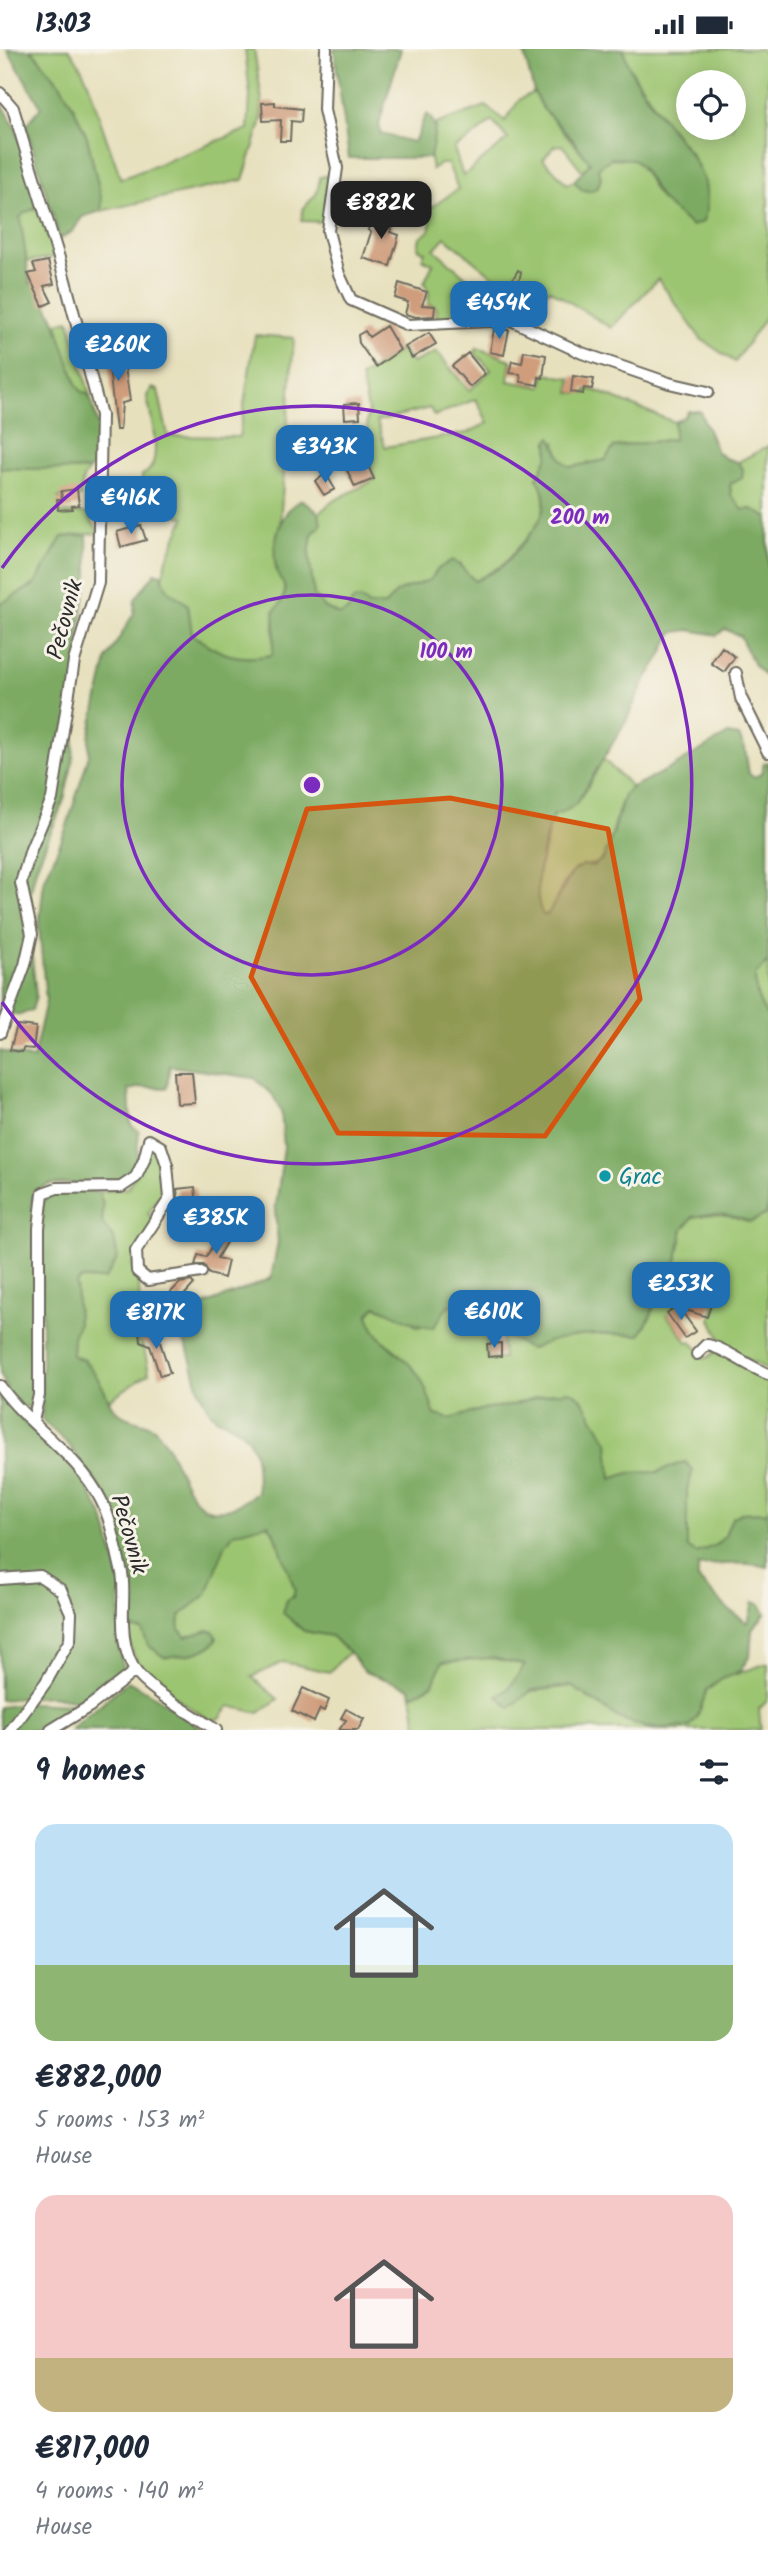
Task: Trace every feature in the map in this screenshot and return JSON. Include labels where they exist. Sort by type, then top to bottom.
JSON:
[{"type":"street","points":[[326,49],[324,110],[337,168],[328,231],[339,274],[351,300],[408,325],[510,320],[582,353],[669,383],[708,392]]},
{"type":"street","name":"Pečovnik","points":[[0,93],[13,108],[59,258],[100,415],[98,583],[74,661],[52,799],[31,849],[21,883],[32,934],[25,965],[0,1033]]},
{"type":"street","points":[[736,673],[741,698],[768,752]]},
{"type":"street","points":[[33,1421],[39,1395],[39,1228],[43,1193],[57,1188],[121,1187],[136,1177],[149,1140],[161,1147],[167,1165],[170,1198],[136,1250],[137,1271],[148,1280],[201,1272]]},
{"type":"street","points":[[697,1354],[706,1345],[714,1345],[741,1362],[768,1374]]},
{"type":"street","name":"Pečovnik","points":[[0,1386],[10,1401],[33,1421],[91,1482],[103,1502],[124,1584],[123,1622],[128,1655],[135,1671]]},
{"type":"street","points":[[0,1579],[40,1576],[61,1590],[71,1613],[70,1640],[46,1682],[11,1730]]},
{"type":"street","points":[[51,1730],[90,1706],[135,1671],[152,1687],[216,1730]]},
{"type":"highlighted area","points":[[450,798],[608,829],[640,999],[545,1136],[338,1133],[251,977],[307,809]]},
{"type":"green space","points":[[7,49],[32,50],[60,84],[87,137],[102,202],[101,211],[82,217],[73,231],[60,239],[26,126],[41,107]]},
{"type":"green space","points":[[31,49],[69,49],[76,59],[90,89],[121,179],[248,129],[250,96],[245,49],[254,49],[262,101],[261,123],[243,180],[101,211],[102,202],[87,137],[60,84]]},
{"type":"green space","points":[[334,49],[401,49],[379,124],[381,134],[413,142],[427,114],[434,128],[430,158],[349,158]]},
{"type":"green space","points":[[523,49],[623,49],[638,82],[702,176],[707,206],[703,222],[692,226],[670,208],[633,159],[611,158],[598,168],[601,177],[598,187],[591,191],[582,190],[574,181],[590,163],[572,139],[543,109],[534,92]]},
{"type":"green space","points":[[623,49],[761,49],[768,60],[768,313],[735,362],[701,339],[658,279],[611,328],[549,289],[543,297],[511,281],[489,316],[437,321],[436,307],[428,304],[429,292],[424,283],[433,264],[422,259],[425,252],[418,248],[420,237],[429,231],[432,214],[426,211],[458,189],[448,164],[440,164],[432,169],[430,158],[436,124],[486,106],[505,121],[520,99],[534,92],[553,120],[590,163],[584,173],[562,145],[554,146],[543,159],[567,184],[574,181],[582,190],[598,187],[601,178],[598,168],[611,158],[634,159],[660,198],[682,218],[707,210],[705,182],[691,154],[680,140],[746,140],[746,70],[676,70],[676,134],[626,62]],"holes":[[[492,121],[508,139],[463,176],[454,148]],[[445,237],[500,282],[487,296],[434,249]],[[463,283],[485,302],[474,313],[453,293]]]},
{"type":"green space","points":[[0,100],[16,129],[39,207],[24,213],[20,218],[30,283],[37,284],[56,324],[77,385],[90,396],[98,425],[97,463],[89,470],[0,468]]},
{"type":"green space","points":[[331,175],[336,179],[326,222],[301,221],[303,209],[317,193],[320,177]]},
{"type":"green space","points":[[39,207],[54,257],[25,262],[20,218],[24,213]]},
{"type":"green space","points":[[69,320],[90,396],[80,391],[62,345],[57,323]]},
{"type":"green space","points":[[255,335],[294,338],[280,524],[275,541],[277,573],[283,581],[285,592],[274,621],[273,655],[239,657],[221,652],[192,634],[188,605],[165,587],[163,580],[169,553],[185,517],[175,515],[164,491],[158,486],[142,489],[142,475],[149,470],[155,452],[147,396],[152,388],[158,390],[168,436],[239,437]]},
{"type":"green space","points":[[477,348],[511,360],[508,381],[541,387],[545,374],[571,378],[570,393],[594,390],[674,422],[674,439],[614,447],[606,460],[570,467],[561,461],[556,443],[537,478],[544,499],[544,512],[538,526],[504,564],[475,581],[461,564],[438,569],[430,580],[398,591],[385,605],[369,606],[360,599],[352,601],[349,610],[341,615],[325,608],[314,596],[309,555],[312,534],[321,525],[319,513],[333,501],[375,480],[368,455],[369,415],[361,377],[402,349],[412,363],[437,352],[469,391],[491,370],[475,353]],"holes":[[[476,399],[488,423],[467,433],[385,447],[377,421],[430,408],[434,416]]]},
{"type":"green space","points":[[688,411],[700,411],[717,452],[738,462],[743,469],[742,478],[730,484],[731,495],[743,510],[752,509],[768,518],[768,679],[754,665],[740,636],[725,629],[717,635],[689,630],[675,632],[670,636],[625,723],[576,804],[553,815],[542,851],[538,880],[539,905],[543,915],[548,914],[573,872],[583,865],[593,866],[603,859],[624,795],[632,787],[669,769],[728,734],[739,736],[745,748],[749,774],[754,777],[761,774],[764,763],[768,762],[768,962],[755,975],[758,997],[768,1017],[768,1205],[765,1215],[751,1222],[728,1215],[693,1217],[683,1229],[673,1280],[655,1301],[640,1335],[598,1334],[571,1337],[557,1339],[531,1349],[502,1336],[503,1330],[487,1330],[486,1317],[465,1304],[448,1306],[433,1328],[411,1322],[376,1306],[368,1315],[377,1333],[417,1373],[435,1415],[450,1419],[487,1408],[509,1406],[551,1393],[571,1391],[581,1398],[608,1442],[611,1479],[629,1473],[657,1472],[685,1462],[693,1470],[687,1489],[687,1547],[697,1553],[716,1545],[725,1536],[732,1518],[741,1513],[768,1512],[768,1567],[742,1564],[698,1566],[698,1579],[729,1610],[748,1623],[753,1602],[760,1604],[765,1614],[752,1630],[750,1656],[740,1671],[707,1690],[697,1718],[689,1727],[648,1728],[619,1718],[571,1686],[532,1690],[510,1708],[498,1696],[509,1688],[525,1665],[492,1658],[442,1662],[433,1684],[412,1695],[410,1688],[365,1672],[349,1652],[331,1636],[304,1631],[283,1613],[287,1600],[293,1597],[295,1590],[275,1534],[268,1524],[234,1533],[225,1546],[207,1594],[180,1616],[179,1629],[186,1637],[208,1630],[214,1632],[217,1638],[213,1644],[194,1653],[164,1657],[148,1645],[142,1630],[129,1629],[133,1577],[122,1555],[114,1514],[105,1494],[68,1444],[42,1420],[42,1203],[47,1197],[60,1191],[99,1192],[103,1205],[102,1223],[114,1239],[118,1258],[105,1279],[81,1279],[76,1283],[78,1324],[73,1337],[72,1355],[84,1360],[117,1411],[159,1433],[193,1497],[204,1507],[217,1511],[235,1506],[257,1492],[255,1454],[248,1439],[241,1432],[212,1414],[202,1397],[188,1350],[176,1326],[183,1314],[271,1278],[278,1242],[275,1213],[284,1147],[281,1112],[273,1095],[254,1078],[170,1066],[167,1088],[143,1087],[129,1090],[131,1125],[139,1131],[136,1169],[124,1182],[50,1184],[39,1189],[32,1199],[38,1274],[33,1368],[36,1397],[31,1407],[23,1407],[9,1393],[0,1373],[0,1051],[33,1059],[46,1001],[39,927],[44,881],[66,829],[89,755],[89,737],[107,659],[134,613],[135,599],[155,573],[162,574],[168,590],[188,605],[192,634],[230,655],[272,655],[274,611],[283,600],[285,592],[275,563],[276,541],[287,512],[302,500],[319,513],[321,525],[312,534],[309,555],[314,596],[325,608],[340,615],[349,610],[352,601],[360,599],[369,606],[385,605],[398,591],[430,580],[438,569],[452,560],[475,581],[505,564],[540,520],[544,496],[537,478],[548,456],[548,441],[551,437],[562,460],[570,467],[605,460],[614,447],[674,439],[674,422],[684,417]]},
{"type":"green space","points":[[768,446],[768,518],[752,509],[743,510],[731,495],[730,484],[742,478],[743,469],[738,462]]},
{"type":"green space","points":[[0,468],[89,470],[83,479],[80,497],[59,497],[60,513],[87,513],[99,533],[62,537],[35,584],[0,604]]},
{"type":"green space","points":[[87,535],[88,574],[79,634],[73,761],[64,800],[36,868],[30,895],[29,927],[36,996],[32,1010],[20,1015],[7,1012],[0,1025],[0,604],[35,584],[62,537]]},
{"type":"green space","points":[[603,759],[632,787],[618,811],[604,856],[598,862],[576,869],[564,884],[548,914],[543,916],[537,882],[550,824],[554,815],[571,807],[578,800]]},
{"type":"green space","points":[[768,962],[768,1017],[758,997],[755,975]]},
{"type":"green space","points":[[153,1147],[163,1166],[165,1203],[158,1198],[148,1214],[154,1221],[133,1265],[139,1281],[140,1327],[135,1328],[135,1337],[143,1348],[149,1373],[109,1400],[85,1360],[72,1355],[73,1337],[78,1324],[76,1283],[81,1279],[97,1280],[114,1239],[102,1223],[103,1205],[99,1192],[128,1188],[147,1150]]},
{"type":"green space","points":[[768,1205],[768,1370],[723,1345],[711,1319],[715,1304],[691,1298],[684,1316],[678,1307],[667,1315],[688,1343],[691,1342],[702,1352],[701,1355],[707,1358],[718,1350],[768,1376],[768,1512],[741,1513],[732,1518],[725,1536],[716,1545],[697,1553],[687,1547],[687,1489],[693,1470],[685,1462],[657,1472],[629,1473],[611,1480],[561,1393],[551,1393],[509,1406],[487,1408],[450,1419],[435,1415],[405,1361],[380,1338],[368,1315],[376,1306],[398,1314],[418,1327],[437,1319],[448,1306],[465,1304],[486,1317],[488,1359],[503,1359],[502,1336],[515,1338],[531,1349],[549,1340],[572,1335],[640,1335],[655,1301],[673,1280],[683,1229],[693,1217],[728,1215],[751,1222],[765,1215]]},
{"type":"green space","points":[[0,1396],[81,1476],[104,1518],[121,1585],[119,1649],[124,1669],[118,1678],[90,1703],[50,1696],[0,1700]]},
{"type":"green space","points":[[268,1524],[281,1545],[290,1570],[295,1591],[296,1625],[304,1631],[331,1636],[349,1652],[329,1672],[283,1662],[252,1677],[278,1699],[259,1713],[229,1706],[219,1719],[209,1719],[169,1693],[145,1671],[130,1645],[129,1629],[142,1629],[148,1645],[164,1657],[208,1648],[217,1638],[214,1633],[208,1630],[186,1637],[179,1629],[180,1616],[234,1532]]},
{"type":"green space","points":[[492,1658],[525,1665],[509,1688],[499,1696],[571,1686],[619,1718],[648,1728],[697,1718],[707,1690],[722,1679],[768,1663],[768,1700],[759,1709],[761,1730],[413,1730],[417,1725],[412,1695],[433,1684],[442,1661]]},
{"type":"green space","points":[[128,1681],[158,1698],[203,1730],[70,1730]]},
{"type":"green space","points":[[29,1703],[73,1705],[82,1708],[50,1730],[0,1730],[0,1707]]},
{"type":"building","points":[[275,102],[275,106],[302,109],[301,122],[291,121],[290,141],[280,141],[281,120],[263,121],[262,103]]},
{"type":"building","points":[[373,214],[393,220],[390,232],[399,235],[390,266],[363,258]]},
{"type":"building","points":[[48,261],[54,284],[44,286],[52,302],[43,306],[28,274],[36,272],[33,264]]},
{"type":"building","points":[[518,270],[521,272],[513,312],[498,305]]},
{"type":"building","points":[[399,283],[427,292],[422,305],[435,306],[434,316],[416,317],[405,314],[408,302],[395,298]]},
{"type":"building","points":[[386,326],[400,350],[376,367],[359,343],[358,335],[365,331],[369,337]]},
{"type":"building","points":[[494,329],[509,330],[504,355],[490,352]]},
{"type":"building","points":[[429,333],[436,344],[412,358],[405,347]]},
{"type":"building","points":[[122,347],[130,401],[122,403],[120,430],[116,430],[108,358],[111,357],[109,349]]},
{"type":"building","points":[[524,351],[546,355],[543,378],[539,377],[538,385],[521,382],[520,374],[509,373],[512,361],[522,363]]},
{"type":"building","points":[[468,353],[485,374],[470,387],[452,366]]},
{"type":"building","points":[[573,376],[594,379],[592,389],[584,388],[583,394],[571,392]]},
{"type":"building","points":[[359,403],[360,418],[345,419],[344,404]]},
{"type":"building","points":[[363,455],[374,479],[355,487],[344,464]]},
{"type":"building","points":[[326,474],[335,489],[324,495],[315,481]]},
{"type":"building","points":[[77,489],[79,505],[72,506],[72,509],[58,510],[57,499],[62,499],[61,491]]},
{"type":"building","points":[[141,525],[146,540],[121,547],[117,532]]},
{"type":"building","points":[[722,647],[735,657],[724,672],[711,663]]},
{"type":"building","points":[[17,1025],[36,1027],[33,1049],[23,1048],[22,1052],[10,1050]]},
{"type":"building","points":[[175,1072],[192,1072],[195,1103],[177,1104]]},
{"type":"building","points":[[195,1187],[197,1206],[179,1208],[177,1189]]},
{"type":"building","points":[[224,1227],[232,1232],[217,1258],[228,1261],[224,1278],[209,1274],[204,1265],[195,1265],[198,1255],[206,1257]]},
{"type":"building","points":[[191,1281],[194,1284],[179,1301],[170,1293],[180,1283]]},
{"type":"building","points":[[690,1295],[712,1302],[707,1317],[686,1310]]},
{"type":"building","points":[[677,1305],[696,1331],[685,1338],[667,1313]]},
{"type":"building","points":[[152,1331],[160,1342],[170,1373],[160,1376],[150,1346],[141,1342],[140,1332]]},
{"type":"building","points":[[501,1343],[501,1356],[488,1357],[487,1344]]},
{"type":"building","points":[[303,1688],[329,1700],[324,1711],[320,1709],[314,1722],[292,1711]]},
{"type":"building","points":[[346,1709],[364,1719],[358,1730],[339,1730],[346,1720],[341,1718]]},
{"type":"place","name":"Grac","points":[[605,1176]]}]
